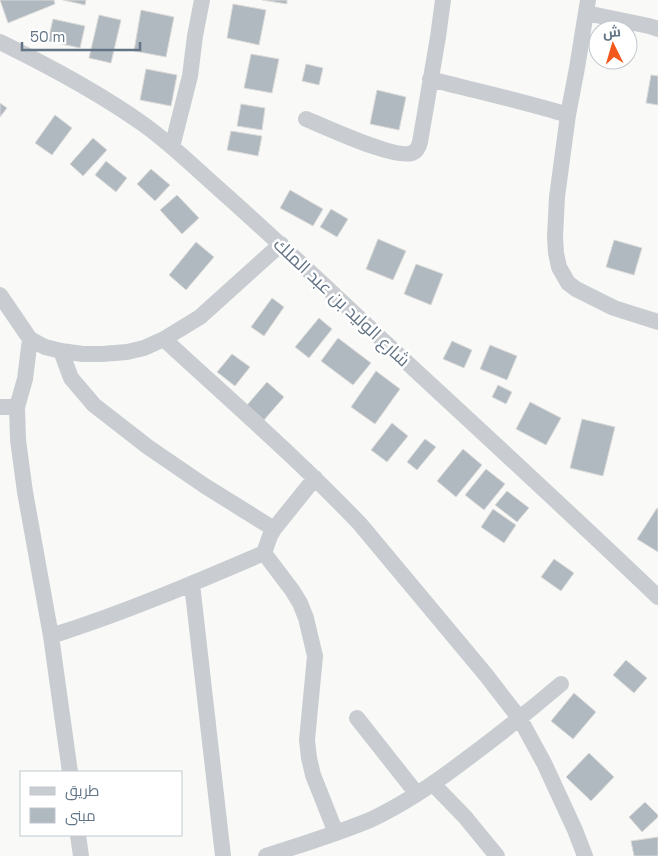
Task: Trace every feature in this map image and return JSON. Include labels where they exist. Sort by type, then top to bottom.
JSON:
[{"type":"street","points":[[172,147],[190,76],[194,36],[202,0]]},
{"type":"street","points":[[306,119],[385,151],[400,154],[414,152],[420,142],[443,0]]},
{"type":"street","points":[[658,29],[587,6],[568,115],[557,197],[555,237],[559,267],[568,283],[614,308],[658,322]]},
{"type":"street","name":"شارع الوليد بن عبد الملك","points":[[0,42],[103,98],[144,125],[172,147],[281,244],[658,597]]},
{"type":"street","points":[[430,79],[568,115]]},
{"type":"street","points":[[0,294],[30,339],[61,352],[102,354],[127,352],[144,348],[164,339],[200,317],[281,244]]},
{"type":"street","points":[[30,339],[25,379],[17,407],[18,440],[25,492],[51,636],[70,771]]},
{"type":"street","points":[[164,339],[315,478],[360,524],[486,675],[520,719],[544,763],[586,856]]},
{"type":"street","points":[[61,352],[71,378],[94,405],[205,486],[274,529]]},
{"type":"street","points":[[0,407],[17,407]]},
{"type":"street","points":[[51,636],[92,623],[192,584],[264,553],[274,529],[315,478]]},
{"type":"street","points":[[264,553],[292,590],[306,618],[315,656],[307,740],[309,758],[336,833]]},
{"type":"street","points":[[192,584],[223,856]]},
{"type":"street","points":[[266,856],[336,833],[397,806],[433,784],[520,719],[561,684]]},
{"type":"street","points":[[357,718],[417,794]]},
{"type":"street","points":[[433,784],[497,856]]},
{"type":"street","points":[[78,836],[81,856]]},
{"type":"building","points":[[0,0],[54,0],[55,4],[8,23]]},
{"type":"building","points":[[63,0],[86,0],[85,5]]},
{"type":"building","points":[[262,0],[287,0],[287,4]]},
{"type":"building","points":[[233,4],[266,10],[259,45],[227,38]]},
{"type":"building","points":[[141,10],[174,17],[166,57],[134,51]]},
{"type":"building","points":[[99,15],[121,20],[111,63],[89,58]]},
{"type":"building","points":[[53,19],[85,26],[80,48],[48,41]]},
{"type":"building","points":[[251,54],[279,59],[272,93],[244,88]]},
{"type":"building","points":[[306,64],[323,68],[319,85],[302,81]]},
{"type":"building","points":[[146,69],[177,75],[171,106],[140,100]]},
{"type":"building","points":[[651,75],[658,76],[658,105],[646,103]]},
{"type":"building","points":[[377,90],[406,97],[399,130],[370,124]]},
{"type":"building","points":[[0,103],[7,108],[0,117]]},
{"type":"building","points":[[241,104],[265,108],[262,130],[237,126]]},
{"type":"building","points":[[55,115],[72,128],[52,155],[35,143]]},
{"type":"building","points":[[231,131],[262,136],[258,156],[227,150]]},
{"type":"building","points":[[93,138],[107,150],[83,176],[70,164]]},
{"type":"building","points":[[106,161],[127,178],[116,192],[95,175]]},
{"type":"building","points":[[151,169],[170,185],[155,201],[137,184]]},
{"type":"building","points":[[290,190],[323,209],[313,226],[280,208]]},
{"type":"building","points":[[177,195],[199,218],[182,234],[160,210]]},
{"type":"building","points":[[331,209],[348,219],[337,237],[320,227]]},
{"type":"building","points":[[378,239],[406,251],[393,280],[366,269]]},
{"type":"building","points":[[614,240],[642,248],[634,275],[606,267]]},
{"type":"building","points":[[196,242],[214,257],[186,290],[169,275]]},
{"type":"building","points":[[416,264],[443,274],[431,305],[404,294]]},
{"type":"building","points":[[272,298],[284,307],[264,336],[251,327]]},
{"type":"building","points":[[319,318],[332,329],[309,358],[295,347]]},
{"type":"building","points":[[338,338],[371,363],[353,385],[321,361]]},
{"type":"building","points":[[452,341],[472,350],[464,368],[443,359]]},
{"type":"building","points":[[490,345],[517,356],[507,380],[480,369]]},
{"type":"building","points":[[232,354],[250,367],[235,386],[217,372]]},
{"type":"building","points":[[376,371],[400,389],[375,424],[351,407]]},
{"type":"building","points":[[267,382],[284,397],[264,420],[247,405]]},
{"type":"building","points":[[498,385],[512,392],[506,404],[492,397]]},
{"type":"building","points":[[530,402],[561,418],[546,445],[516,429]]},
{"type":"building","points":[[582,419],[615,427],[603,476],[570,468]]},
{"type":"building","points":[[392,423],[408,436],[387,462],[371,450]]},
{"type":"building","points":[[425,439],[436,447],[417,470],[407,462]]},
{"type":"building","points":[[463,449],[482,465],[456,497],[437,481]]},
{"type":"building","points":[[486,469],[505,484],[484,510],[465,495]]},
{"type":"building","points":[[507,491],[529,508],[517,522],[495,505]]},
{"type":"building","points":[[493,509],[516,525],[504,543],[481,527]]},
{"type":"building","points":[[658,509],[658,552],[637,539]]},
{"type":"building","points":[[554,559],[574,573],[561,591],[541,577]]},
{"type":"building","points":[[626,660],[647,678],[634,693],[613,675]]},
{"type":"building","points":[[574,693],[596,712],[573,739],[551,721]]},
{"type":"building","points":[[589,753],[614,777],[591,801],[566,777]]},
{"type":"building","points":[[645,802],[658,817],[642,832],[629,817]]},
{"type":"building","points":[[658,837],[658,856],[634,856],[631,841]]}]
